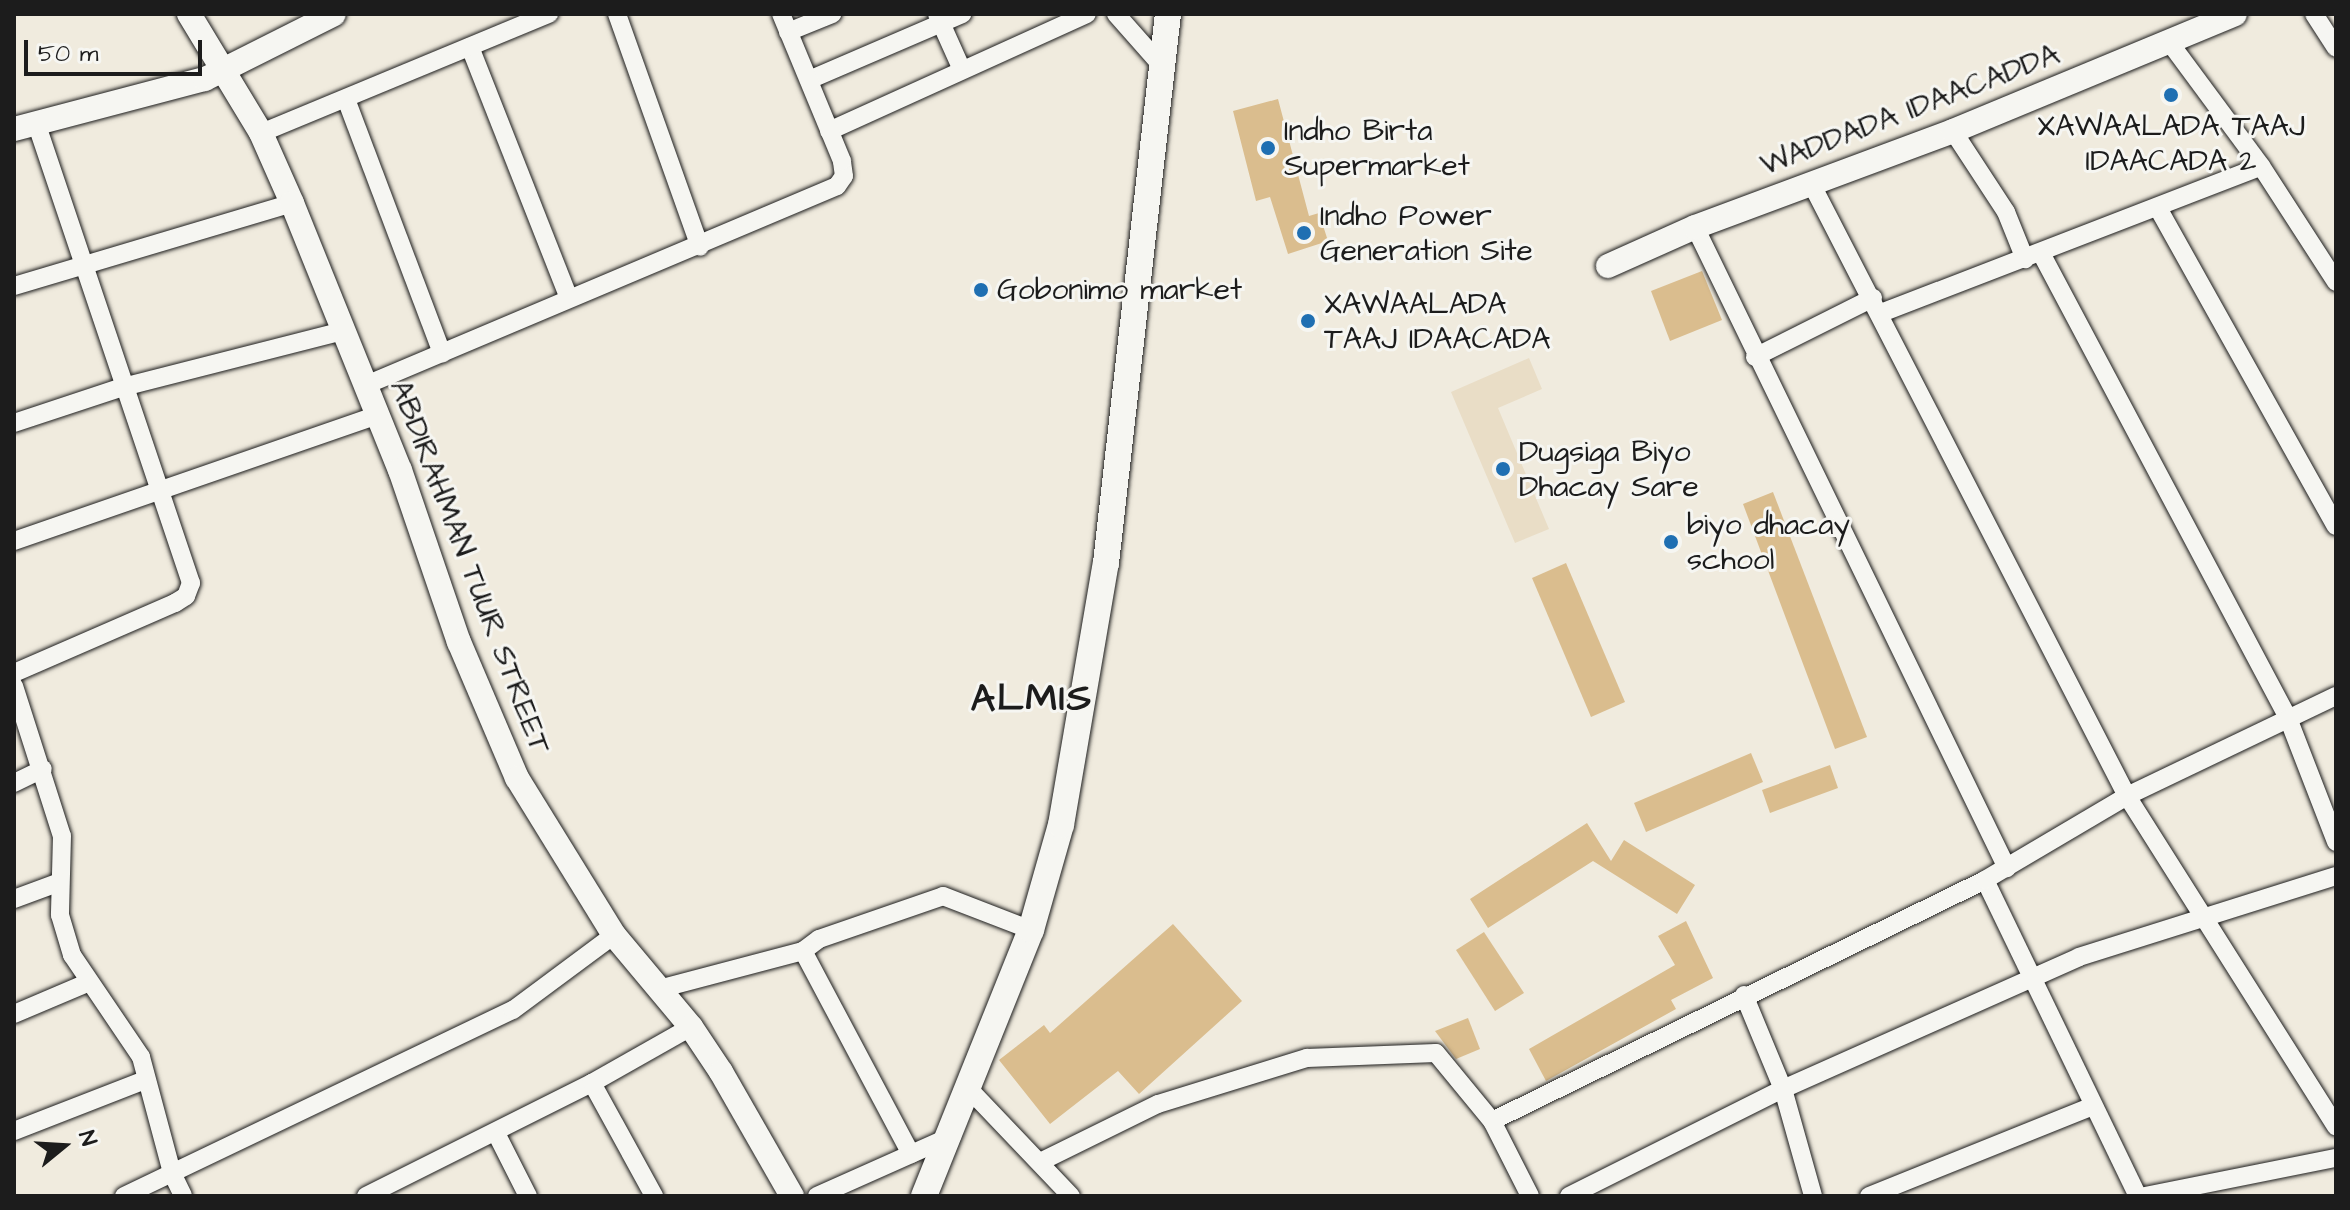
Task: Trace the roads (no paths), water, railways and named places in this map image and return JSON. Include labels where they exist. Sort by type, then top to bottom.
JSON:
[{"type":"main road","points":[[924,1196],[952,1136],[1031,930],[1061,825],[1106,563],[1168,14]]},
{"type":"street","name":"ABDIRAHMAN TUUR STREET","points":[[189,14],[226,69],[261,133],[292,203],[378,415],[459,642],[517,778],[614,935],[691,1027],[792,1196]]},
{"type":"street","points":[[261,133],[549,14]]},
{"type":"street","points":[[617,14],[700,247]]},
{"type":"street","points":[[366,385],[569,298],[700,247],[837,186],[844,176],[809,80],[784,23],[832,14]]},
{"type":"street","points":[[809,80],[939,18],[962,14]]},
{"type":"street","points":[[829,131],[1087,14]]},
{"type":"street","points":[[1116,14],[1162,66]]},
{"type":"street","name":"WADDADA IDAACADDA","points":[[1608,266],[1695,227],[1953,131],[2235,14]]},
{"type":"street","points":[[2314,14],[2336,48]]},
{"type":"street","points":[[14,673],[186,596],[191,583],[84,266],[25,126],[226,69],[325,16]]},
{"type":"street","points":[[939,18],[962,70]]},
{"type":"street","points":[[2170,43],[2261,166],[2336,282]]},
{"type":"street","points":[[470,47],[569,298]]},
{"type":"street","points":[[346,99],[442,353]]},
{"type":"street","points":[[1953,131],[2033,256],[2288,718],[2336,842]]},
{"type":"street","points":[[1755,357],[1877,305],[2033,256],[2261,166]]},
{"type":"street","points":[[1811,183],[1877,305],[2127,796],[2336,1127]]},
{"type":"street","points":[[14,286],[292,203]]},
{"type":"street","points":[[2158,208],[2336,526]]},
{"type":"street","points":[[1695,227],[1755,357],[2007,868]]},
{"type":"street","points":[[14,423],[123,387],[342,331]]},
{"type":"street","points":[[14,541],[378,415]]},
{"type":"street","points":[[14,686],[62,836],[60,915],[72,955],[87,983],[135,1045],[172,1173],[183,1196]]},
{"type":"street","points":[[1492,1121],[1744,995],[1985,880],[2127,796],[2336,696]]},
{"type":"street","points":[[14,783],[43,769]]},
{"type":"street","points":[[1569,1196],[1783,1089],[2079,957],[2336,876]]},
{"type":"street","points":[[1985,880],[2030,979],[2138,1196]]},
{"type":"street","points":[[14,899],[60,882]]},
{"type":"street","points":[[659,989],[803,951],[819,939],[943,896],[1031,930]]},
{"type":"street","points":[[124,1196],[513,1010],[614,935]]},
{"type":"street","points":[[803,951],[911,1154]]},
{"type":"street","points":[[14,1014],[87,983]]},
{"type":"street","points":[[1744,995],[1783,1089],[1813,1196]]},
{"type":"street","points":[[377,1194],[592,1083],[691,1027]]},
{"type":"street","points":[[1042,1161],[1158,1104],[1307,1058],[1436,1053],[1492,1121],[1530,1196]]},
{"type":"street","points":[[14,1131],[145,1080]]},
{"type":"street","points":[[592,1083],[654,1196]]},
{"type":"street","points":[[968,1088],[1042,1161],[1071,1196]]},
{"type":"street","points":[[1869,1196],[2093,1106]]},
{"type":"street","points":[[496,1133],[528,1196]]},
{"type":"street","points":[[817,1196],[952,1136]]},
{"type":"street","points":[[2145,1196],[2336,1158]]},
{"type":"place","name":"XAWAALADA TAAJ IDAACADA 2","points":[[2171,95]]},
{"type":"place","name":"Indho Birta Supermarket","points":[[1268,148]]},
{"type":"place","name":"Indho Power Generation Site","points":[[1304,233]]},
{"type":"place","name":"Gobonimo market","points":[[981,290]]},
{"type":"place","name":"XAWAALADA TAAJ IDAACADA","points":[[1308,321]]},
{"type":"place","name":"Dugsiga Biyo Dhacay Sare","points":[[1503,469]]},
{"type":"place","name":"biyo dhacay school","points":[[1671,542]]},
{"type":"district","name":"ALMIS","points":[[1032,700]]}]
